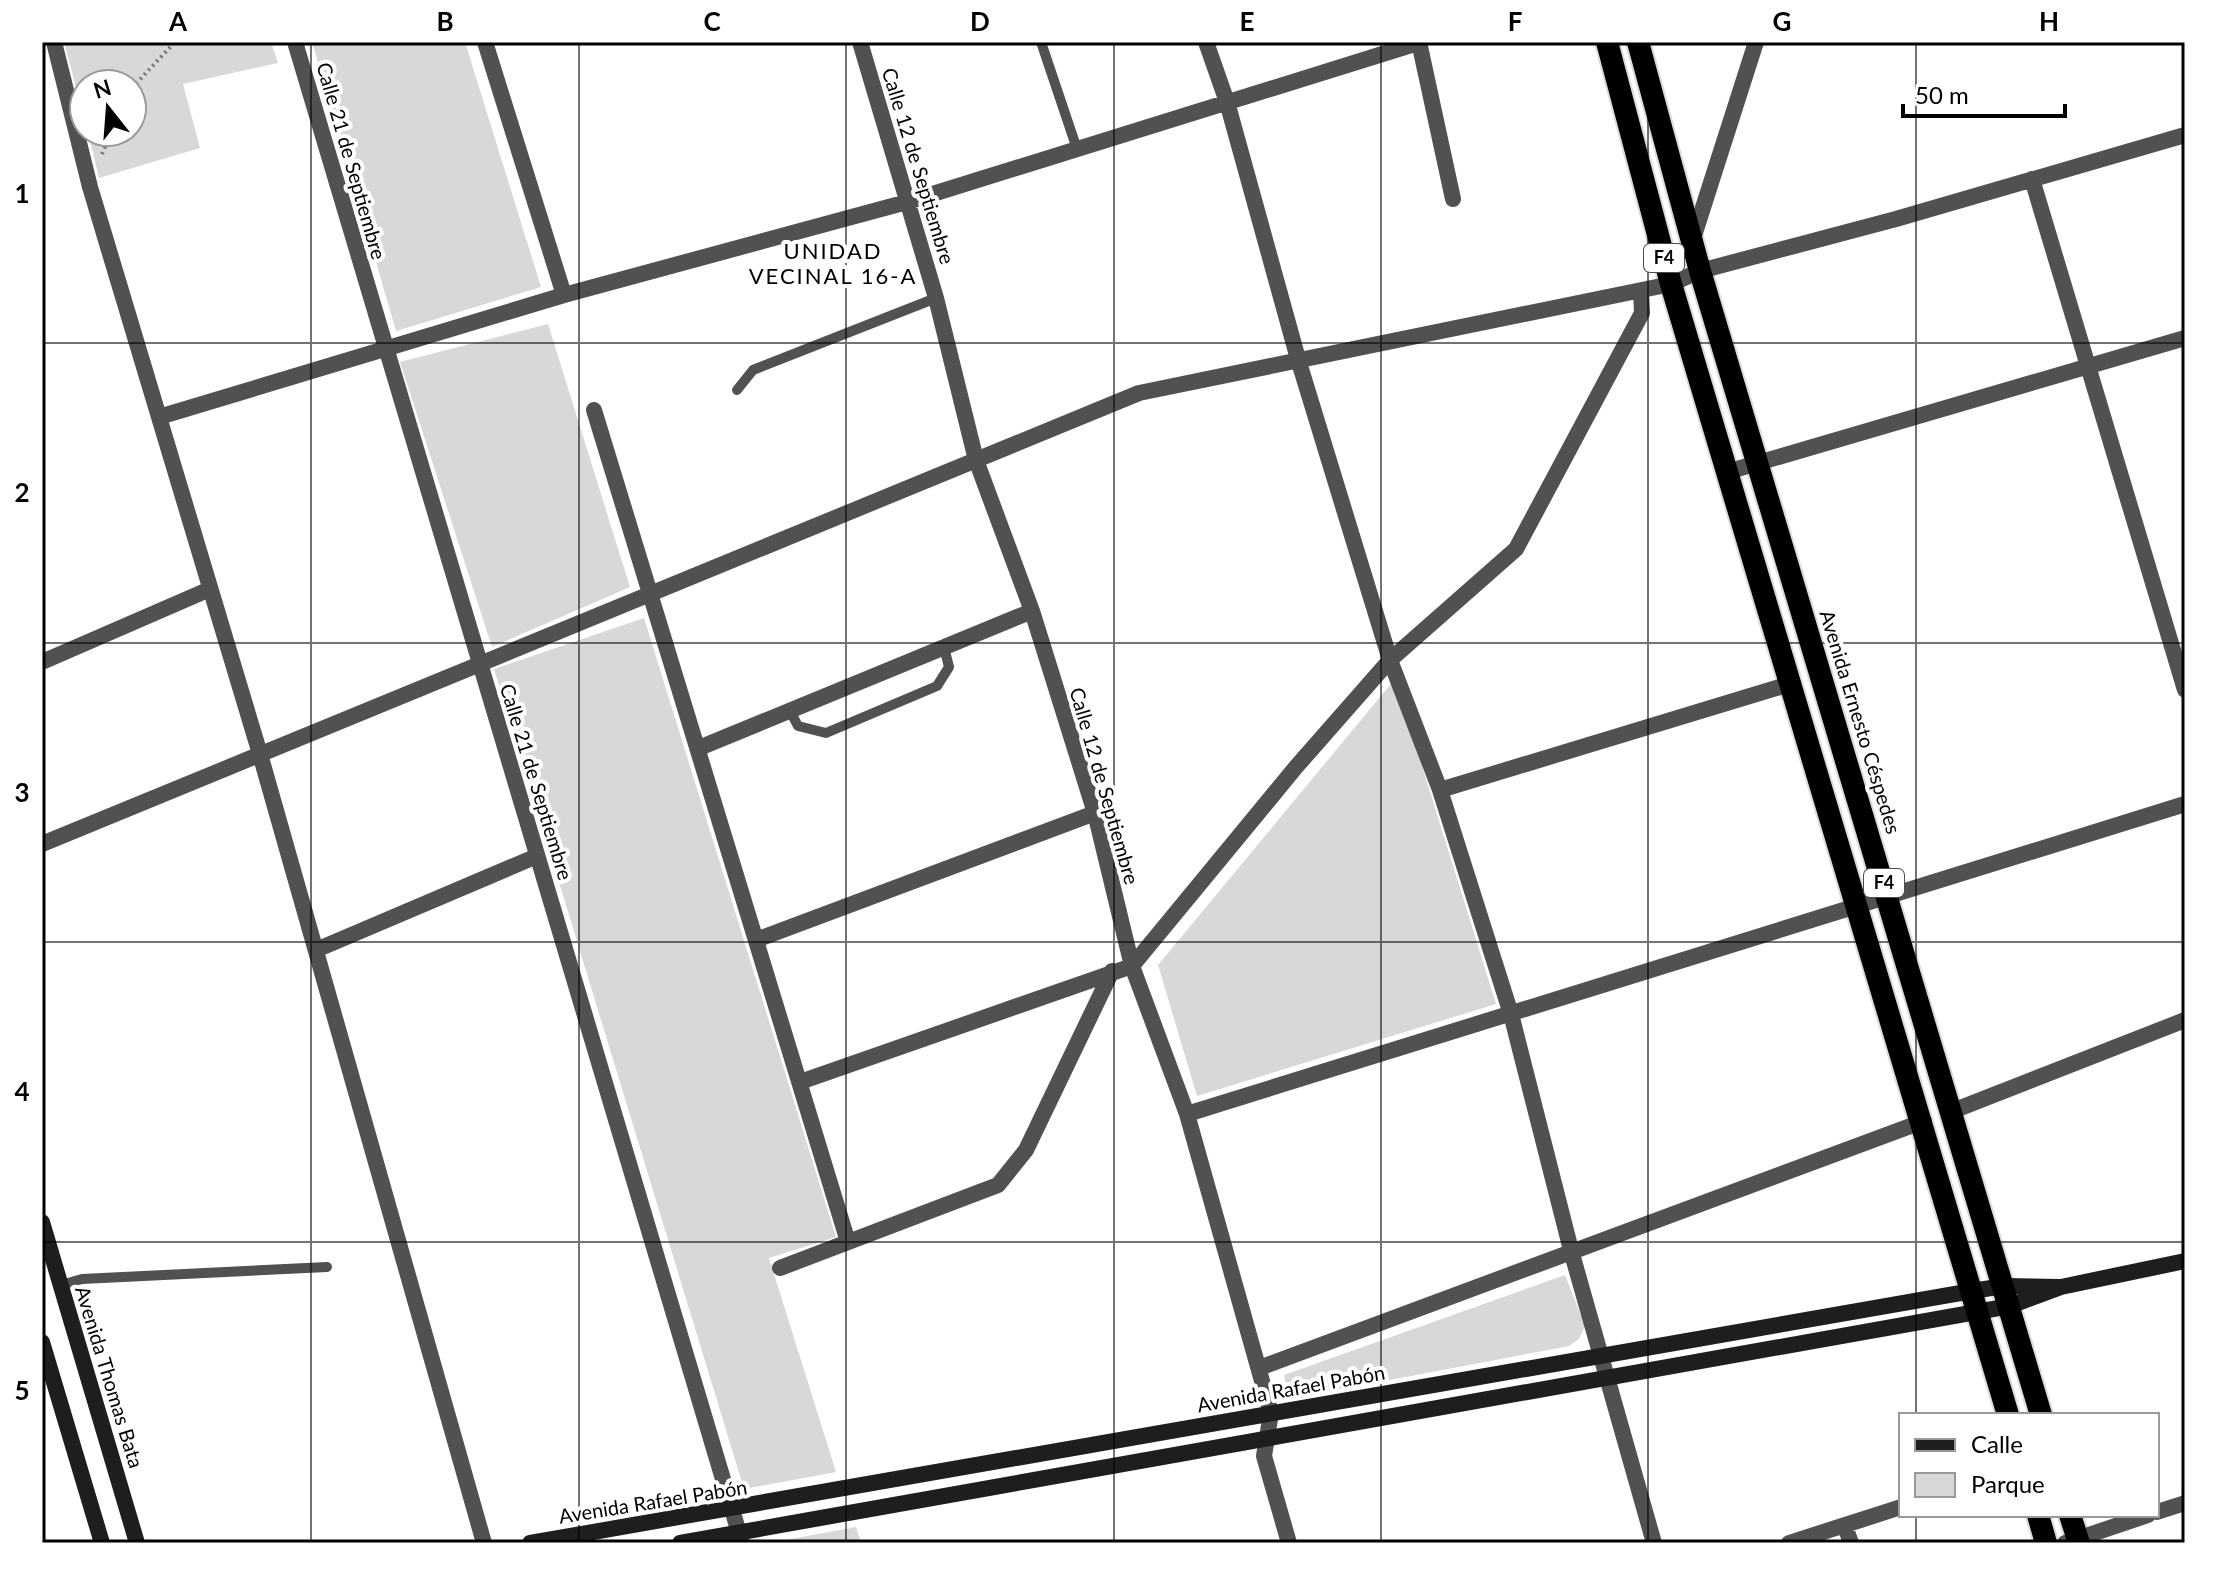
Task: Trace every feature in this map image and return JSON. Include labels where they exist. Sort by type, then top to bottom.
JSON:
[{"type":"highway","name":"F4","points":[[1607,42],[1671,284],[1793,683],[1856,905],[1924,1121],[2007,1413]]},
{"type":"highway","name":"Avenida Ernesto Céspedes","points":[[1638,42],[1692,244],[2040,1413]]},
{"type":"highway","points":[[2039,1517],[2046,1543]]},
{"type":"highway","points":[[2070,1517],[2074,1542]]},
{"type":"main road","name":"Avenida Thomas Bata","points":[[42,1222],[137,1543]]},
{"type":"main road","name":"Avenida Rafael Pabón","points":[[680,1543],[741,1538],[1267,1437],[1608,1378],[2185,1261]]},
{"type":"main road","name":"Avenida Rafael Pabón","points":[[530,1543],[733,1510],[1602,1355],[1975,1302]]},
{"type":"main road","points":[[42,1342],[102,1543]]},
{"type":"street","points":[[54,42],[90,187],[260,754],[484,1543]]},
{"type":"street","name":"Calle 21 de Septiembre","points":[[295,42],[741,1538]]},
{"type":"street","points":[[485,42],[564,295]]},
{"type":"street","name":"Calle 12 de Septiembre","points":[[860,42],[936,298],[976,460],[1032,611],[1095,813],[1132,966],[1187,1114],[1271,1413],[1264,1456],[1289,1543]]},
{"type":"street","points":[[1206,42],[1227,102],[1298,359],[1390,660],[1440,790],[1511,1014],[1572,1254],[1654,1543]]},
{"type":"street","points":[[159,417],[564,295],[907,202],[1420,42],[1453,199]]},
{"type":"street","points":[[1692,244],[1756,42]]},
{"type":"street","points":[[42,844],[1139,393],[1671,284],[1700,271],[2185,135]]},
{"type":"street","points":[[2032,179],[2185,690]]},
{"type":"street","points":[[800,1082],[1132,966],[1296,767],[1390,660],[1516,549],[1642,313],[1641,291]]},
{"type":"street","points":[[1727,472],[1756,461],[2090,368],[2185,338]]},
{"type":"street","points":[[594,410],[653,593],[848,1242]]},
{"type":"street","points":[[42,662],[210,589]]},
{"type":"street","points":[[699,748],[1032,611]]},
{"type":"street","points":[[1440,790],[1793,683]]},
{"type":"street","points":[[1187,1114],[2185,804]]},
{"type":"street","points":[[756,940],[1095,813]]},
{"type":"street","points":[[316,950],[537,856]]},
{"type":"street","points":[[780,1268],[998,1185],[1026,1150],[1112,971]]},
{"type":"street","points":[[1950,1112],[2185,1020]]},
{"type":"street","points":[[1259,1368],[1924,1121]]},
{"type":"street","points":[[2159,1511],[2185,1503]]},
{"type":"street","points":[[1789,1543],[1899,1508]]},
{"type":"street","points":[[2074,1542],[2143,1517]]},
{"type":"street","points":[[1845,1526],[1851,1543]]},
{"type":"lane","points":[[1041,42],[1077,149]]},
{"type":"lane","points":[[737,390],[753,370],[936,298]]},
{"type":"lane","points":[[790,711],[798,726],[826,733],[937,686],[949,667],[944,647]]},
{"type":"lane","points":[[61,1285],[82,1279],[327,1267]]},
{"type":"path","points":[[148,71],[175,42]]},
{"type":"green space","points":[[64,42],[271,42],[278,63],[183,84],[200,148],[99,178],[92,148],[148,148],[148,68],[71,68]]},
{"type":"green space","points":[[312,42],[465,42],[541,287],[396,331]]},
{"type":"green space","points":[[548,324],[630,587],[492,647],[400,362]]},
{"type":"green space","points":[[644,618],[836,1237],[769,1258],[836,1472],[744,1489],[494,669]]},
{"type":"green space","points":[[1395,679],[1496,1004],[1197,1096],[1158,965]]},
{"type":"green space","points":[[1565,1275],[1585,1326],[1579,1339],[1569,1346],[1289,1399],[1284,1375]]},
{"type":"green space","points":[[856,1527],[861,1543],[769,1543]]},
{"type":"district","name":"UNIDAD VECINAL 16-A","points":[[833,264]]}]
